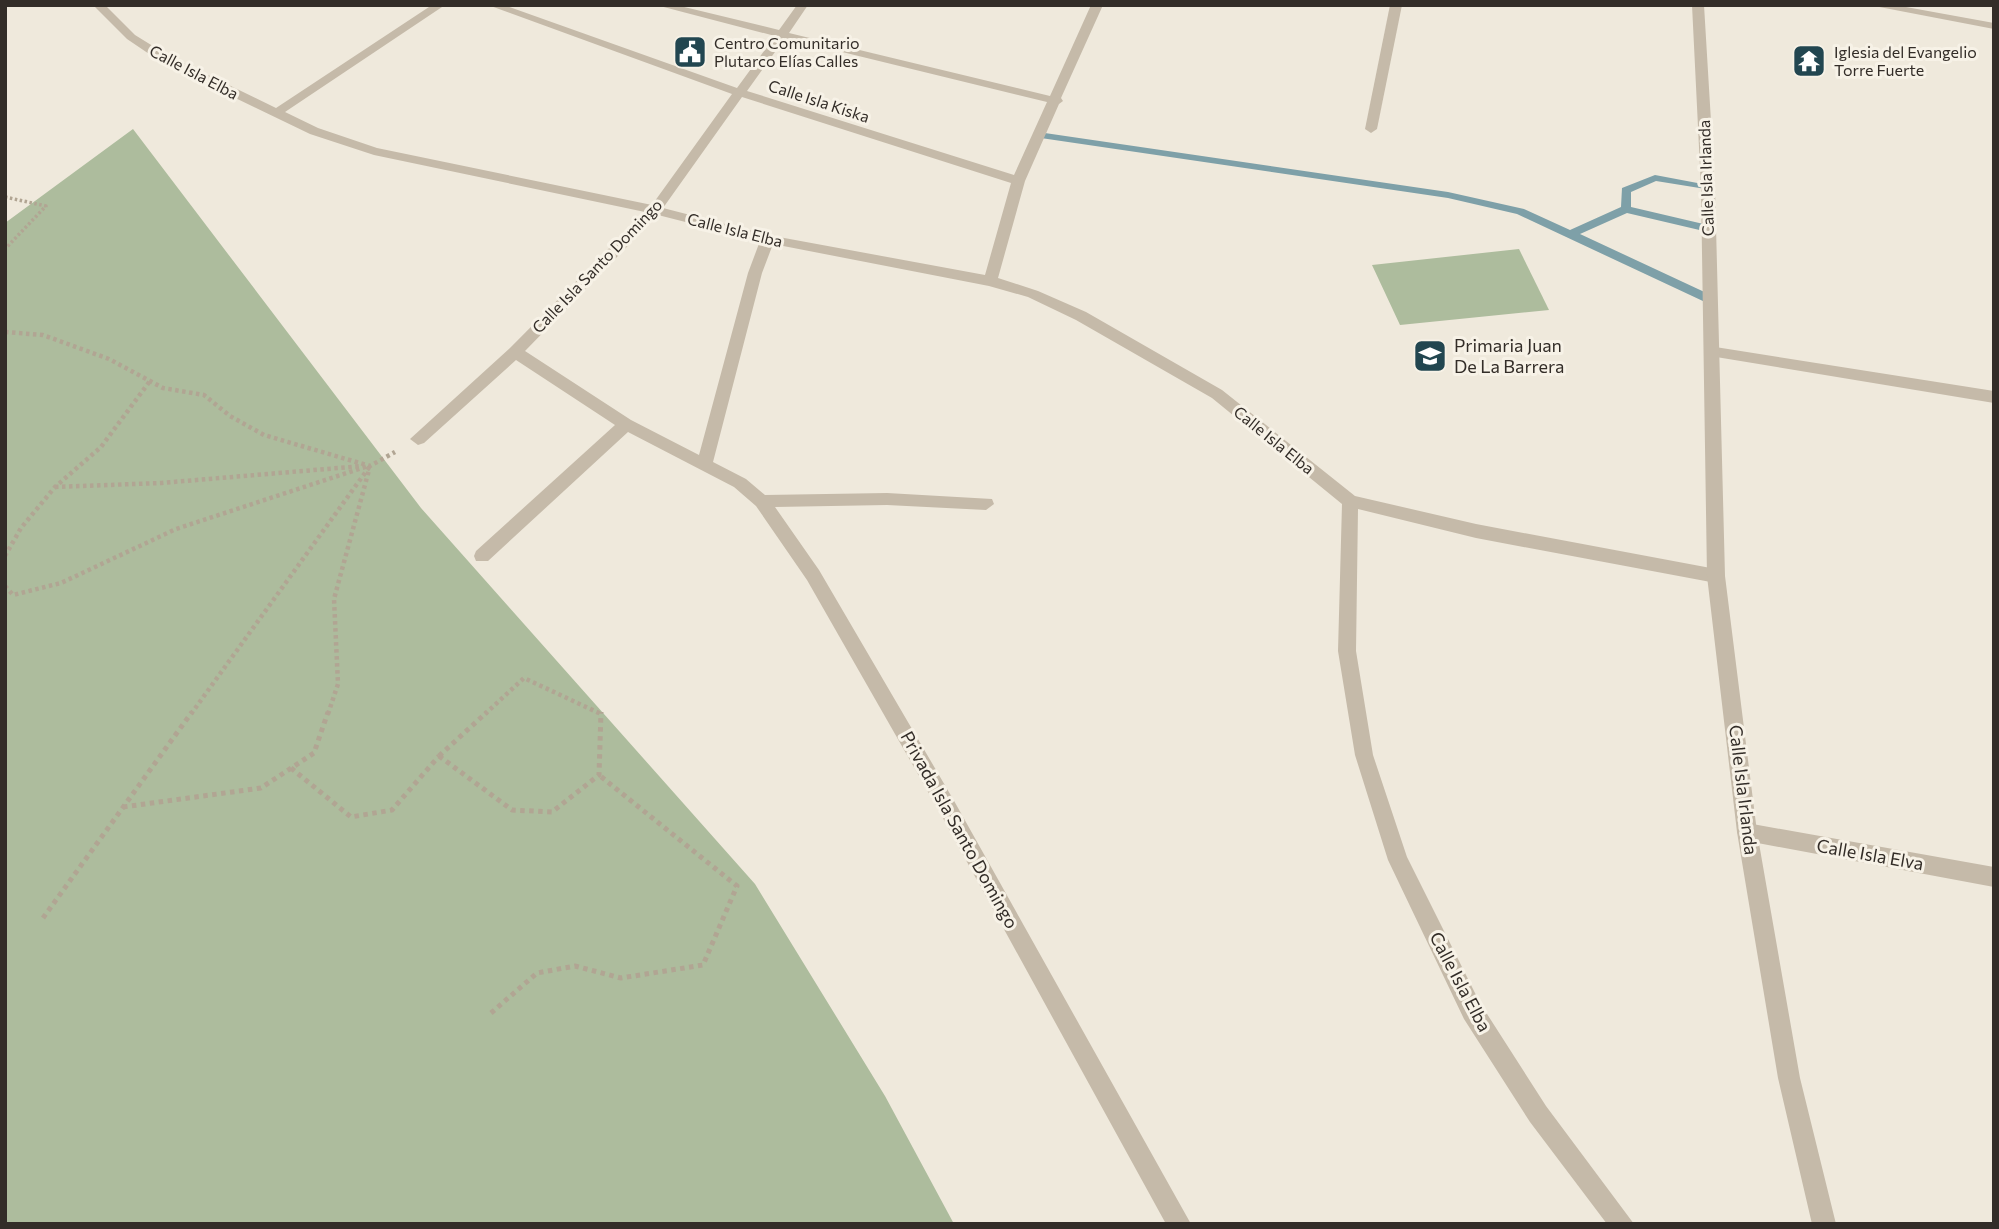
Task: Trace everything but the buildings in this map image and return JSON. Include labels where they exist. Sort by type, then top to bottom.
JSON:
[{"type":"street","name":"Calle Isla Elba","points":[[98,5],[131,37],[165,59],[314,131],[374,152],[654,209],[768,239],[990,281],[1033,294],[1081,316],[1217,394],[1350,501],[1476,531],[1716,576]]},
{"type":"street","points":[[276,113],[440,5]]},
{"type":"street","name":"Calle Isla Kiska","points":[[493,5],[741,93],[1018,181]]},
{"type":"street","points":[[661,5],[1057,101]]},
{"type":"street","name":"Calle Isla Santo Domingo","points":[[418,439],[515,352],[654,209],[803,5]]},
{"type":"street","points":[[990,281],[1018,181],[1057,101],[1097,5]]},
{"type":"street","points":[[1371,129],[1396,5]]},
{"type":"street","name":"Calle Isla Irlanda","points":[[1698,5],[1708,188],[1709,351],[1716,576],[1747,832],[1789,1078],[1824,1224]]},
{"type":"street","points":[[1874,5],[1994,26]]},
{"type":"street","points":[[705,464],[755,273],[768,239]]},
{"type":"street","points":[[1709,351],[1994,397]]},
{"type":"street","name":"Privada Isla Santo Domingo","points":[[515,352],[626,424],[740,483],[762,501],[820,587],[1179,1224]]},
{"type":"street","points":[[482,556],[626,424]]},
{"type":"street","points":[[762,501],[887,499],[986,504]]},
{"type":"street","name":"Calle Isla Elba","points":[[1350,501],[1346,650],[1364,754],[1398,860],[1472,1012],[1538,1114],[1622,1224]]},
{"type":"street","name":"Calle Isla Elva","points":[[1747,832],[1994,877]]},
{"type":"path","points":[[5,197],[46,206],[5,249]]},
{"type":"path","points":[[5,332],[43,335],[109,359],[163,388],[204,395],[230,416],[264,435],[370,466]]},
{"type":"path","points":[[5,556],[21,528],[55,487],[101,447],[150,381]]},
{"type":"path","points":[[5,586],[13,595],[61,583],[176,529],[370,466],[418,439]]},
{"type":"path","points":[[55,487],[161,483],[370,466]]},
{"type":"path","points":[[123,807],[261,788],[314,753],[338,684],[334,599],[370,466]]},
{"type":"path","points":[[43,918],[370,466]]},
{"type":"path","points":[[291,768],[351,817],[392,810],[439,756],[524,678],[601,712],[599,775],[552,812],[512,810],[439,756]]},
{"type":"path","points":[[491,1013],[537,973],[575,966],[621,978],[703,965],[737,886],[599,775]]},
{"type":"green space","points":[[133,129],[421,508],[755,884],[885,1096],[954,1224],[5,1224],[5,223]]},
{"type":"green space","points":[[1519,249],[1549,310],[1400,325],[1372,265]]},
{"type":"waterway","points":[[1038,135],[1448,195],[1520,211],[1570,234]]},
{"type":"waterway","points":[[1626,209],[1626,190],[1655,178],[1708,188]]},
{"type":"waterway","points":[[1570,234],[1626,209]]},
{"type":"waterway","points":[[1626,209],[1708,228]]},
{"type":"waterway","points":[[1570,234],[1709,299]]},
{"type":"place","name":"Centro Comunitario Plutarco Elías Calles","points":[[690,52]]},
{"type":"place","name":"Iglesia del Evangelio Torre Fuerte","points":[[1809,61]]},
{"type":"place","name":"Primaria Juan De La Barrera","points":[[1430,356]]}]
